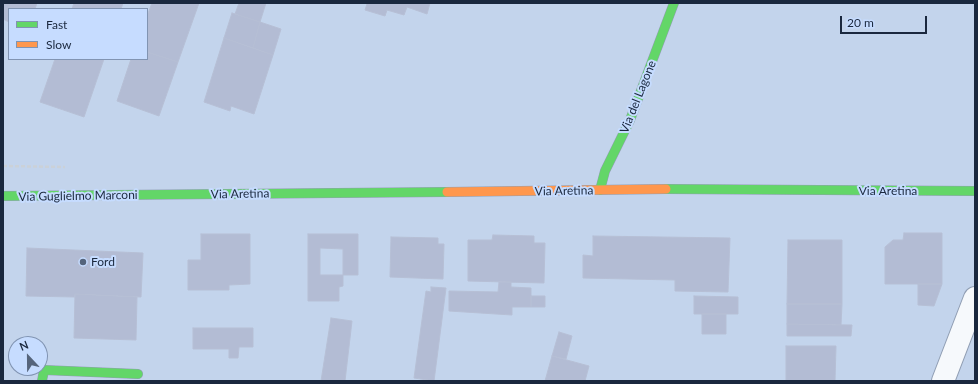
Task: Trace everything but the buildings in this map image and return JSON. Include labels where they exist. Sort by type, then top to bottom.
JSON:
[{"type":"street","name":"Via del Lagone","points":[[600,190],[605,171],[630,120],[674,3]]},
{"type":"street","name":"Via Aretina","points":[[152,195],[701,189],[975,191]]},
{"type":"street","name":"Via Guglielmo Marconi","points":[[3,196],[152,195]]},
{"type":"street","points":[[943,381],[975,298]]},
{"type":"street","points":[[42,381],[44,370],[138,374]]},
{"type":"traffic: fast","points":[[600,190],[605,171],[630,120],[674,3]]},
{"type":"traffic: fast","points":[[666,189],[975,191]]},
{"type":"traffic: fast","points":[[3,196],[447,192]]},
{"type":"traffic: fast","points":[[42,381],[44,370],[138,374]]},
{"type":"traffic: slow","points":[[447,192],[666,189]]},
{"type":"place","name":"Ford","points":[[83,262]]}]
